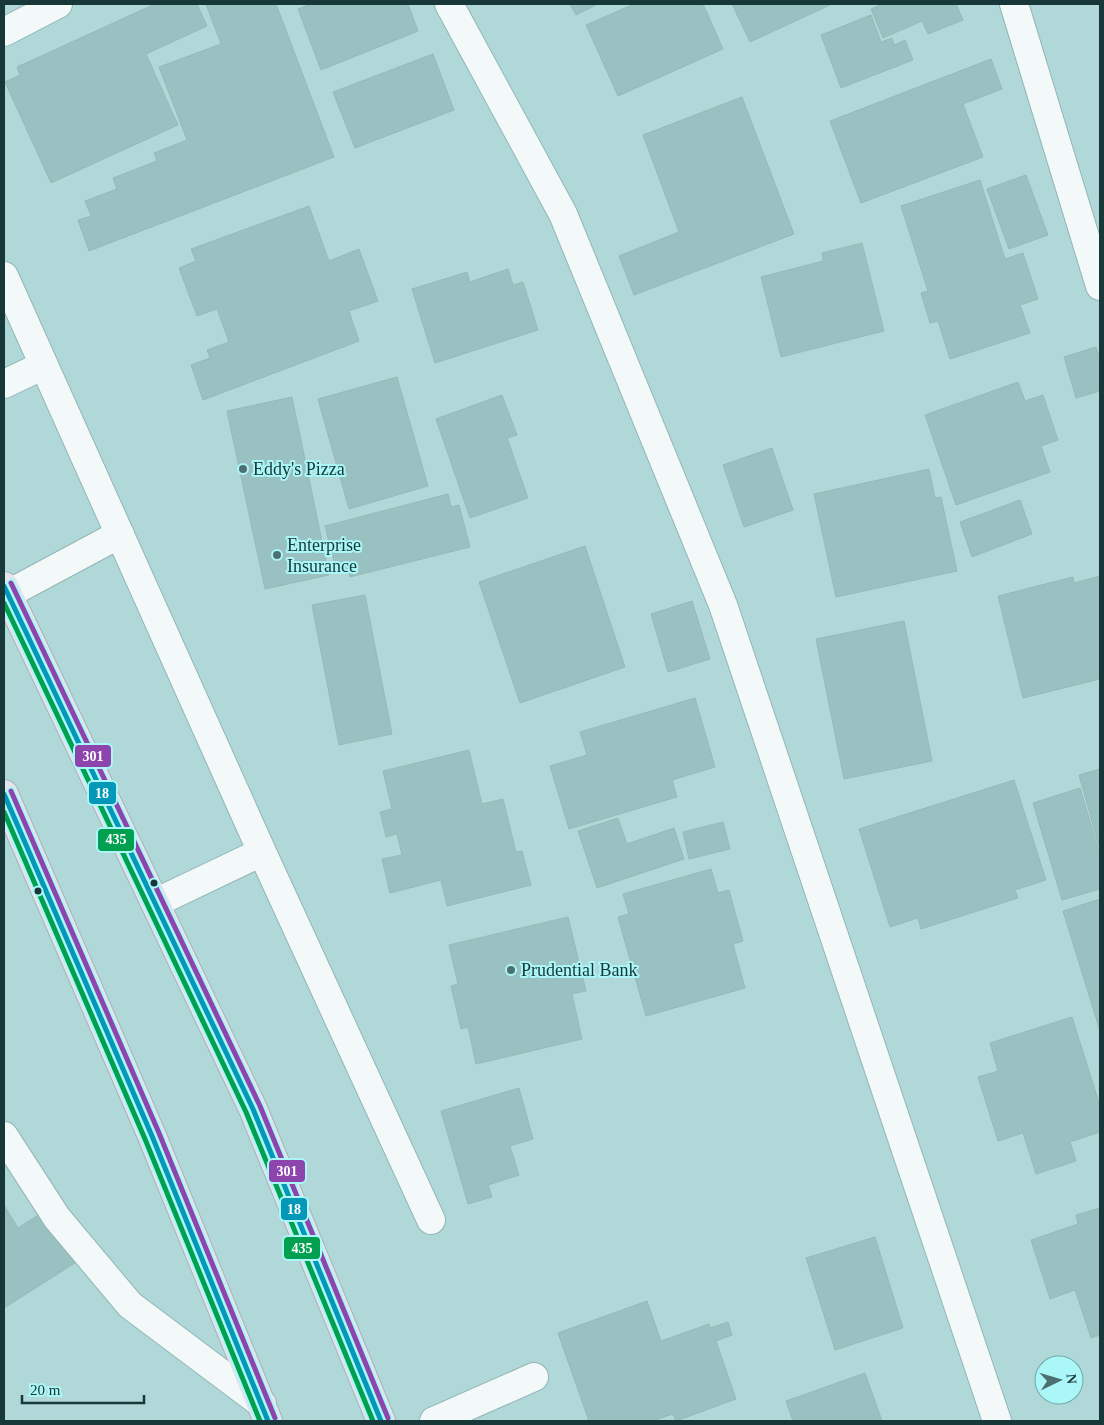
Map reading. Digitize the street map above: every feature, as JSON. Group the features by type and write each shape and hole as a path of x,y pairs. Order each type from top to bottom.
{"highway":[{"path":"6,590 253,1109 381,1421"},
{"path":"4,794 152,1136 265,1413"}],"street":[{"path":"4,32 58,4"},
{"path":"448,4 562,214 723,605 997,1421"},
{"path":"1014,4 1100,286"},
{"path":"4,276 262,852 432,1220"},
{"path":"4,384 44,365"},
{"path":"6,590 120,534"},
{"path":"154,902 262,852"},
{"path":"4,1136 57,1218 130,1305 265,1413"},
{"path":"434,1421 534,1377"}],"building":[{"path":"155,4 197,4 207,26 146,54 178,125 51,183 5,82 20,75 17,67"},
{"path":"206,4 276,4 334,157 89,251 78,220 91,216 85,201 117,189 113,178 157,161 154,153 187,140 159,67 221,44"},
{"path":"311,4 408,4 418,31 321,70 298,9"},
{"path":"570,4 598,4 576,15"},
{"path":"634,4 703,4 723,49 618,96 586,25"},
{"path":"732,4 829,4 830,5 750,42"},
{"path":"882,4 956,4 963,20 928,34 922,21 883,38 871,9"},
{"path":"871,15 881,42 892,38 894,45 905,40 913,60 841,88 821,35"},
{"path":"433,54 454,110 355,148 333,92"},
{"path":"991,59 1002,89 963,104 983,157 861,203 830,121"},
{"path":"742,97 794,234 634,295 619,256 679,232 643,135"},
{"path":"1026,175 1048,235 1009,249 987,189"},
{"path":"980,180 1005,259 1023,253 1038,299 1020,305 1030,333 950,359 938,321 930,323 921,293 928,291 901,206"},
{"path":"309,206 329,261 359,249 378,301 349,311 359,341 203,400 191,365 210,358 207,350 229,342 217,309 197,316 179,268 196,261 191,249"},
{"path":"862,243 884,331 781,357 761,277 823,261 822,253"},
{"path":"508,269 513,285 523,282 538,330 435,363 412,289 467,272 470,282"},
{"path":"1096,347 1100,360 1100,391 1076,398 1064,357"},
{"path":"397,377 428,486 349,509 318,399"},
{"path":"1018,382 1025,401 1043,395 1058,440 1041,446 1050,472 956,505 925,415"},
{"path":"502,395 517,435 507,438 528,498 470,518 436,419"},
{"path":"292,397 329,575 265,589 227,411"},
{"path":"772,448 793,510 744,527 723,465"},
{"path":"929,469 935,498 941,497 957,571 836,597 814,494"},
{"path":"448,494 451,507 459,505 470,547 350,577 348,571 337,573 325,526"},
{"path":"1020,500 1032,534 972,557 960,522"},
{"path":"585,546 625,667 520,703 479,582"},
{"path":"1100,576 1100,679 1023,698 998,596 1073,577 1074,583"},
{"path":"365,595 392,734 339,745 312,605"},
{"path":"692,601 710,659 668,672 651,614"},
{"path":"904,621 932,761 844,779 816,639"},
{"path":"695,698 715,767 672,780 677,797 569,829 550,766 587,755 580,732"},
{"path":"469,750 482,804 503,799 516,852 522,851 531,885 447,906 441,880 390,893 382,859 402,855 397,834 386,837 380,812 392,809 383,771"},
{"path":"1100,769 1100,850 1079,775"},
{"path":"1014,780 1046,880 1015,890 1018,898 921,929 918,918 890,927 859,829"},
{"path":"1080,788 1100,855 1100,889 1062,900 1033,803"},
{"path":"618,818 627,844 674,828 684,859 597,888 578,831"},
{"path":"723,822 730,849 689,859 683,832"},
{"path":"711,869 718,893 729,890 743,941 733,944 745,988 646,1016 618,917 629,914 623,894"},
{"path":"1100,899 1100,1031 1063,911"},
{"path":"568,917 586,991 572,994 582,1039 476,1064 468,1027 461,1029 451,986 458,984 449,945"},
{"path":"1072,1017 1100,1106 1100,1132 1070,1142 1076,1161 1036,1174 1023,1133 998,1141 978,1077 998,1071 990,1043"},
{"path":"519,1088 533,1139 510,1146 519,1175 488,1185 492,1197 468,1204 441,1111"},
{"path":"4,1205 18,1228 43,1212 75,1263 4,1308"},
{"path":"1100,1208 1100,1335 1091,1338 1075,1290 1050,1299 1031,1240 1078,1224 1076,1215"},
{"path":"875,1237 903,1328 835,1350 806,1258"},
{"path":"647,1301 661,1341 709,1324 710,1328 728,1322 732,1335 716,1341 736,1399 676,1421 673,1414 652,1421 589,1421 558,1333"},
{"path":"865,1373 882,1421 793,1421 786,1401"}],"transit line":[{"name":"301","path":"11,583 260,1106 388,1418"},
{"name":"18","path":"4,586 253,1109 381,1421"},
{"name":"435","path":"4,603 246,1112 373,1421"},
{"name":"301","path":"11,791 159,1133 275,1418"},
{"name":"18","path":"4,794 152,1136 268,1421"},
{"name":"435","path":"4,812 145,1139 260,1421"}],"place":[{"name":"Eddy's Pizza","path":"243,469"},
{"name":"Enterprise Insurance","path":"277,555"},
{"name":"Prudential Bank","path":"511,970"}]}
